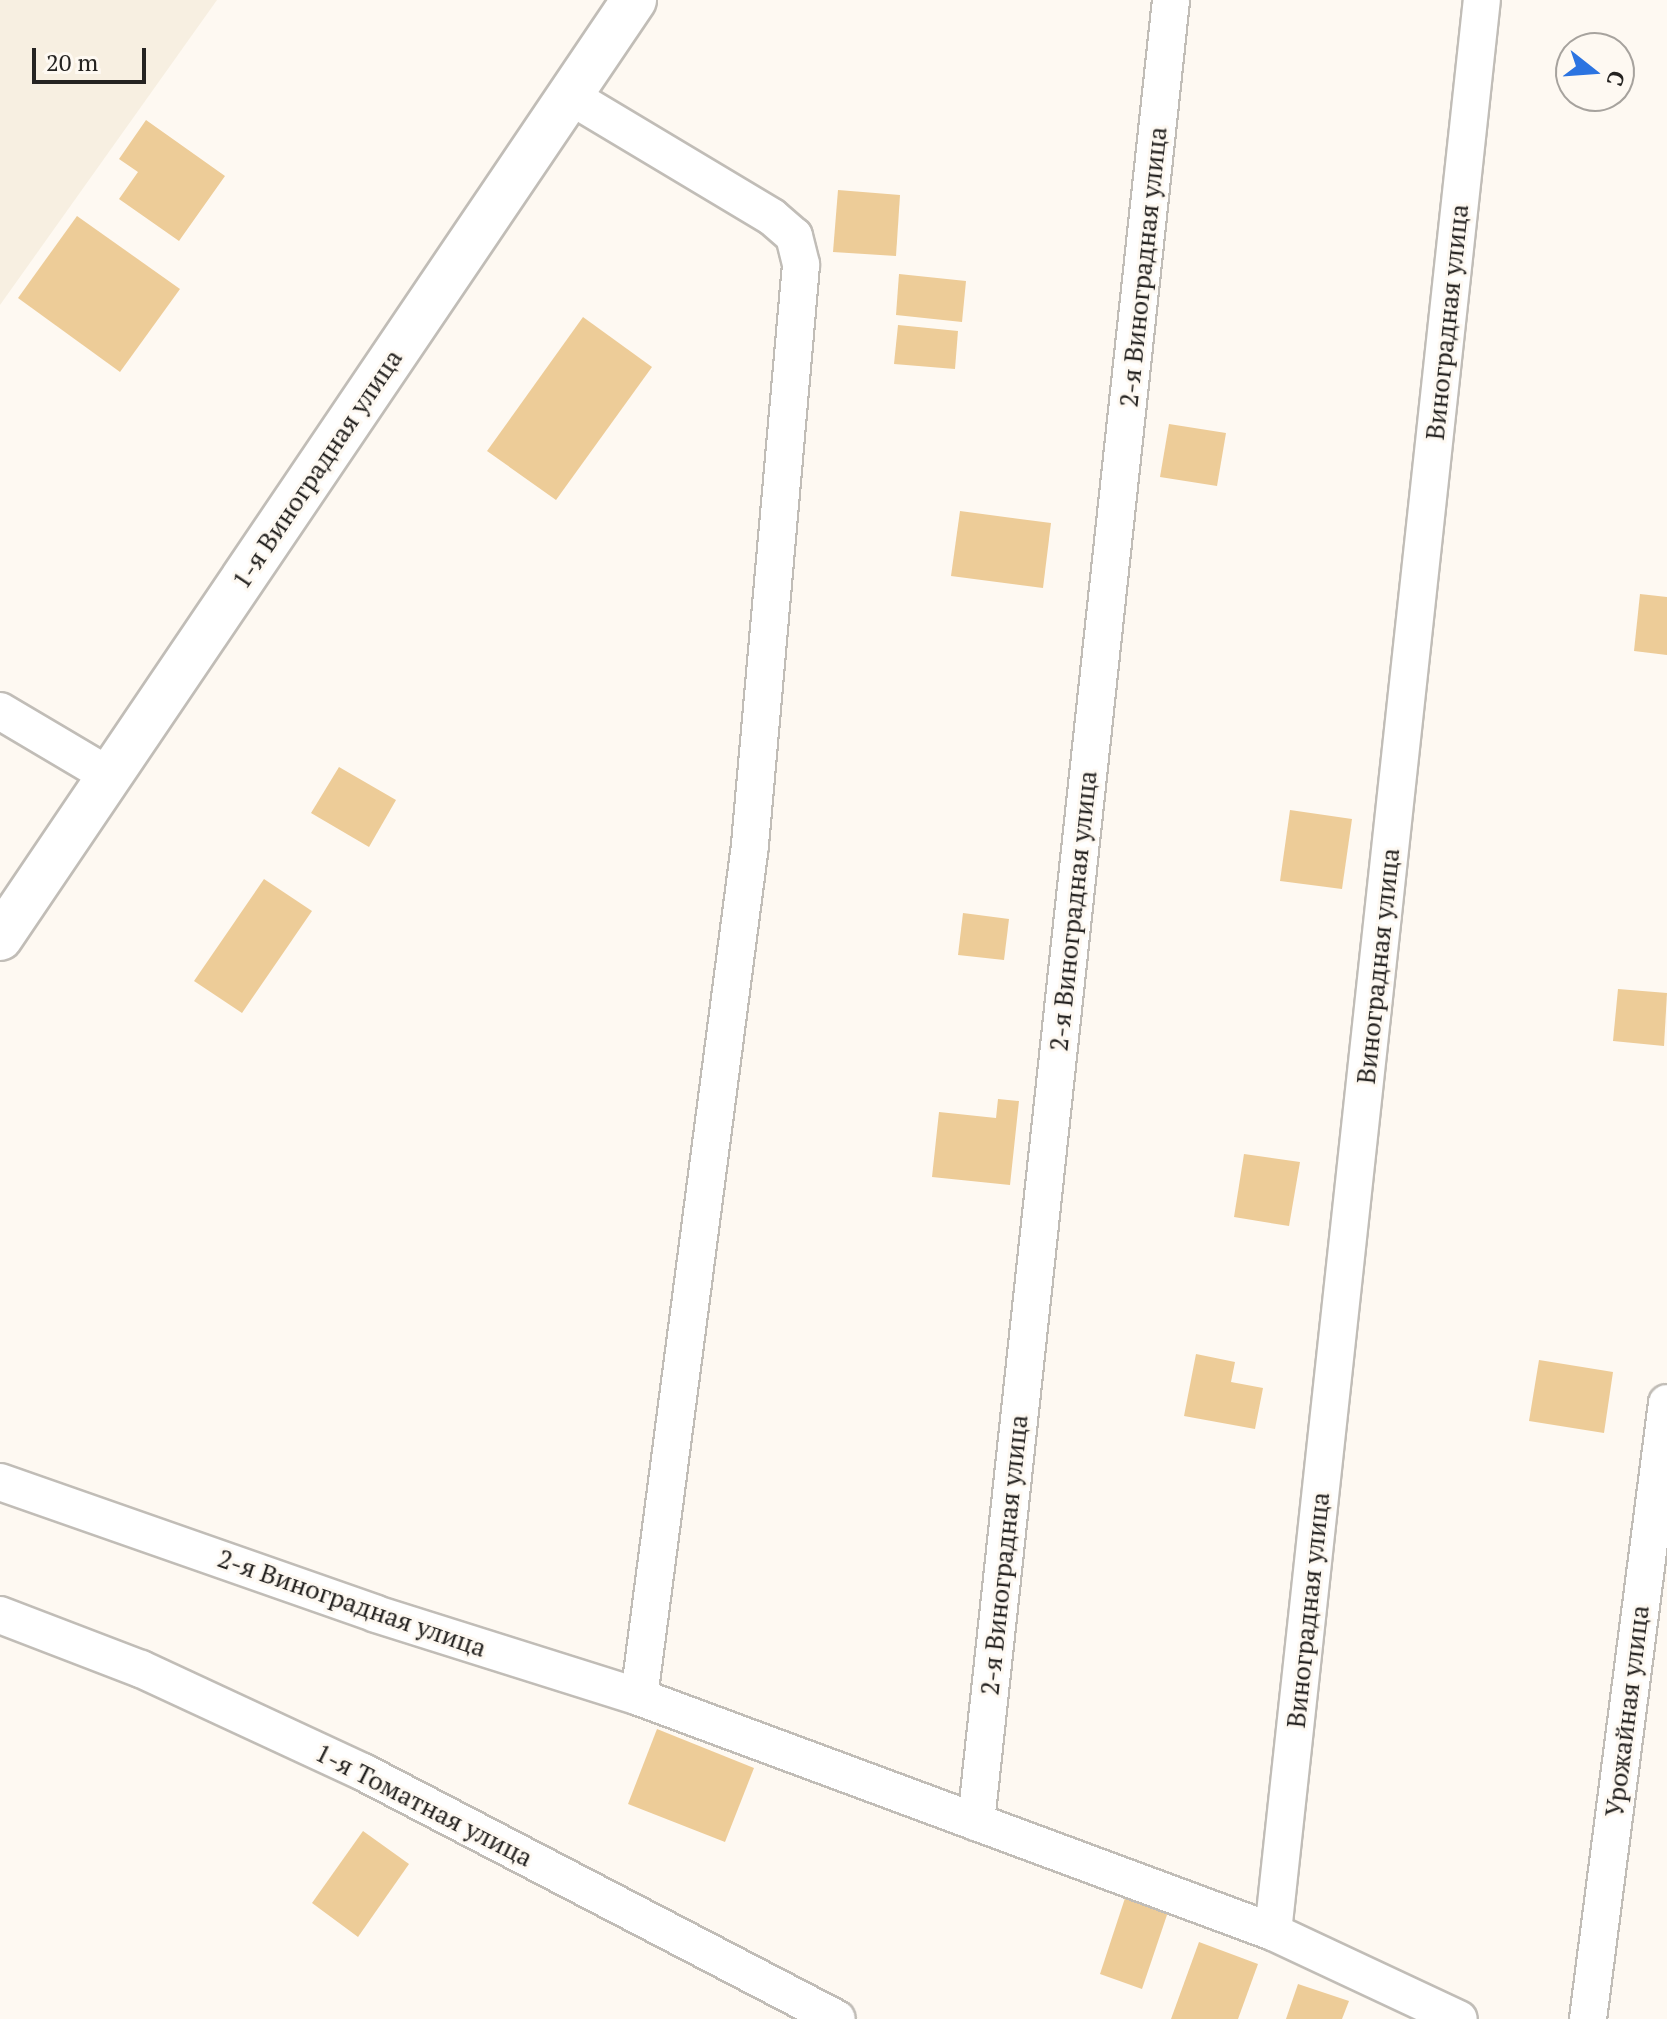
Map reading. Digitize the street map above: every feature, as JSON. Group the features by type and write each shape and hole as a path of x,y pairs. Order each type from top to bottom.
{"main road":[{"name":"1-я Виноградная улица","path":"0,938 634,0"}],"street":[{"name":"2-я Виноградная улица","path":"976,1822 1171,0"},
{"name":"Виноградная улица","path":"1273,1932 1482,0"},
{"path":"570,96 772,217 794,236 801,265 750,845 639,1697"},
{"path":"0,711 110,776"},
{"name":"Урожайная улица","path":"1588,2019 1667,1403"},
{"name":"2-я Виноградная улица","path":"0,1482 376,1614 639,1697 1273,1932 1459,2019"},
{"name":"1-я Томатная улица","path":"0,1615 141,1669 363,1772 837,2019"}],"shaded area":[{"path":"0,0 217,0 0,305"}],"building":[{"path":"146,120 225,176 179,241 119,199 138,172 119,159"},
{"path":"838,190 900,195 896,256 833,252"},
{"path":"77,216 180,289 120,372 18,298"},
{"path":"899,274 966,281 962,322 896,315"},
{"path":"583,317 652,367 556,500 487,451"},
{"path":"898,325 958,331 955,369 894,364"},
{"path":"1169,424 1226,433 1217,486 1160,477"},
{"path":"960,511 1051,523 1043,588 951,576"},
{"path":"1640,594 1667,597 1667,655 1634,651"},
{"path":"339,767 396,800 369,847 311,813"},
{"path":"1290,810 1352,819 1342,889 1280,881"},
{"path":"264,879 312,911 242,1013 194,981"},
{"path":"963,913 1009,919 1004,960 958,955"},
{"path":"1618,989 1667,993 1664,1046 1613,1041"},
{"path":"998,1099 1019,1101 1010,1185 932,1177 939,1112 996,1118"},
{"path":"1244,1154 1300,1162 1289,1226 1234,1217"},
{"path":"1196,1354 1235,1362 1231,1382 1263,1388 1255,1429 1184,1416"},
{"path":"1539,1360 1613,1372 1604,1433 1529,1421"},
{"path":"657,1729 754,1768 725,1842 628,1804"},
{"path":"363,1831 409,1864 358,1937 312,1903"},
{"path":"1127,1892 1170,1906 1142,1989 1100,1974"},
{"path":"1199,1942 1258,1964 1238,2019 1171,2019"},
{"path":"1298,1984 1349,2001 1342,2019 1286,2019"}]}
